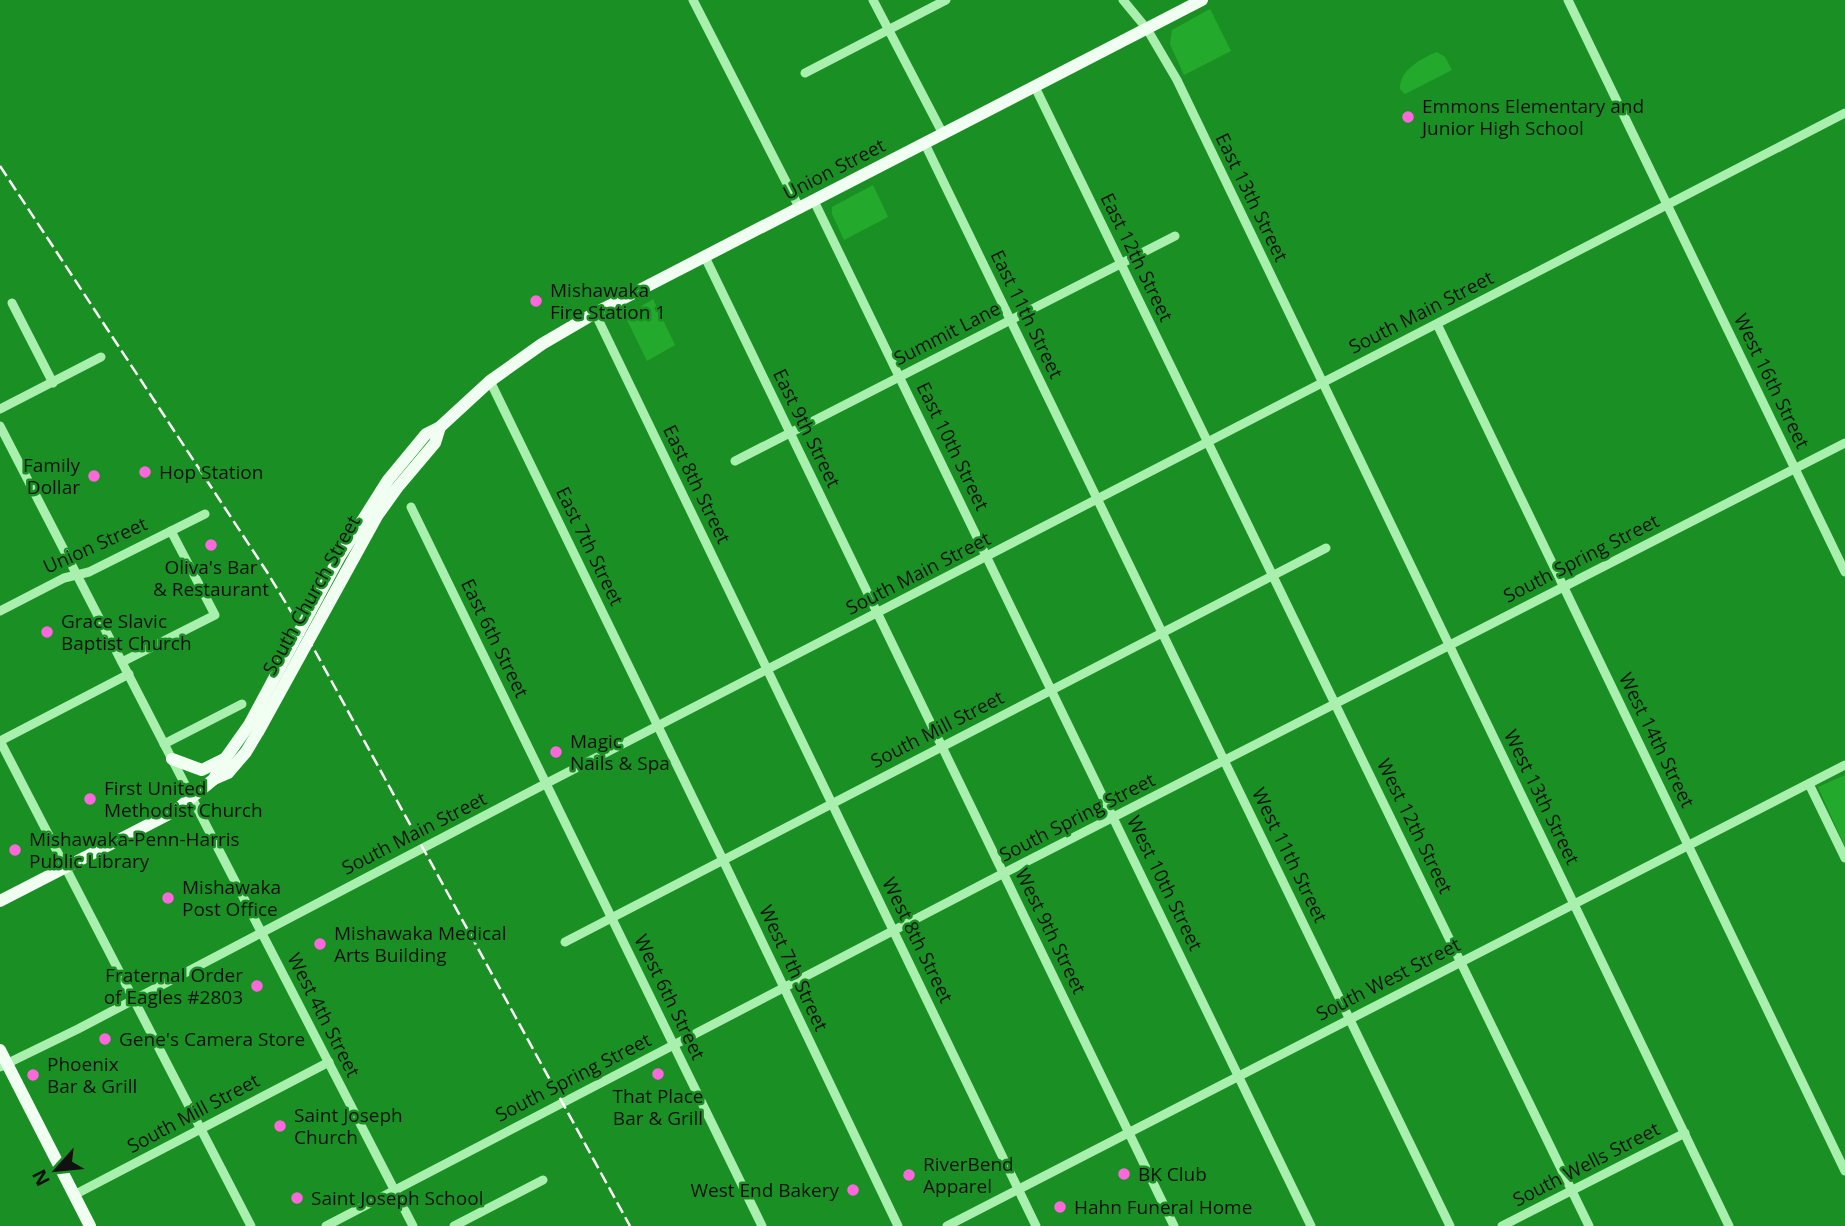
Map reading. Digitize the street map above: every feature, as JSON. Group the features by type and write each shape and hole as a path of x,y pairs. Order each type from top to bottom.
{"main road":[{"name":"Union Street","path":"490,382 541,344 595,313 1202,0"},
{"name":"South Church Street","path":"214,779 249,726 367,510 426,435 440,427 490,382"},
{"name":"South Church Street","path":"0,901 149,825 192,798 214,779 228,773 246,752 365,536 397,488 435,443 440,427"},
{"path":"172,759 202,770 227,757"},
{"path":"0,1051 4,1066 90,1226"}],"street":[{"path":"693,0 800,209"},
{"path":"873,0 943,134"},
{"path":"805,73 946,0"},
{"path":"1123,0 1147,29"},
{"name":"West 16th Street","path":"1568,0 1845,572"},
{"name":"East 13th Street","path":"1147,29 1177,80 1323,383"},
{"name":"East 12th Street","path":"1035,87 1208,442"},
{"name":"South Main Street","path":"4,1066 1845,113"},
{"name":"East 11th Street","path":"925,144 1098,499"},
{"name":"East 10th Street","path":"814,201 988,556"},
{"name":"Summit Lane","path":"735,461 1175,236"},
{"name":"East 9th Street","path":"705,257 877,614"},
{"path":"12,303 53,383"},
{"name":"East 8th Street","path":"595,313 767,670"},
{"name":"West 14th Street","path":"1437,324 1845,1171"},
{"path":"0,409 101,357"},
{"name":"East 7th Street","path":"490,382 658,726"},
{"name":"West 13th Street","path":"1323,383 1729,1226"},
{"name":"West 4th Street","path":"0,426 413,1226"},
{"name":"West 12th Street","path":"1208,442 1589,1226"},
{"name":"South Spring Street","path":"326,1226 1004,873 1845,443"},
{"name":"West 11th Street","path":"1098,499 1450,1226"},
{"name":"East 6th Street","path":"411,507 547,783"},
{"name":"Union Street","path":"0,611 64,578 89,572 205,514"},
{"path":"122,662 215,615 172,531"},
{"name":"South Mill Street","path":"565,942 1326,548"},
{"name":"West 10th Street","path":"988,556 1311,1226"},
{"name":"West 9th Street","path":"877,614 1174,1226"},
{"name":"West 8th Street","path":"767,670 1036,1226"},
{"path":"129,674 0,741 251,1226"},
{"path":"164,744 242,704"},
{"name":"West 7th Street","path":"658,726 898,1226"},
{"name":"South West Street","path":"947,1226 1845,765"},
{"name":"West 6th Street","path":"547,783 762,1226"},
{"path":"1809,784 1845,858"},
{"name":"South Mill Street","path":"74,1195 329,1062"},
{"name":"South Wells Street","path":"1502,1226 1685,1133"},
{"path":"454,1226 544,1180"}],"green space":[{"path":"1210,9 1231,51 1184,75 1170,44 1172,30"},
{"path":"1437,52 1445,57 1452,70 1405,94 1400,89 1403,76 1418,61"},
{"path":"873,185 888,217 844,240 832,214 832,207"},
{"path":"653,299 675,345 647,361 625,316"},
{"path":"1845,775 1845,847 1818,787"}],"railway":[{"path":"0,166 267,572 315,651 630,1226"}],"place":[{"name":"Emmons Elementary and Junior High School","path":"1408,117"},
{"name":"Mishawaka Fire Station 1","path":"536,301"},
{"name":"Hop Station","path":"145,472"},
{"name":"Family Dollar","path":"94,476"},
{"name":"Oliva's Bar & Restaurant","path":"211,545"},
{"name":"Grace Slavic Baptist Church","path":"47,632"},
{"name":"Magic Nails & Spa","path":"556,752"},
{"name":"First United Methodist Church","path":"90,799"},
{"name":"Mishawaka-Penn-Harris Public Library","path":"15,850"},
{"name":"Mishawaka Post Office","path":"168,898"},
{"name":"Mishawaka Medical Arts Building","path":"320,944"},
{"name":"Fraternal Order of Eagles #2803","path":"257,986"},
{"name":"Gene's Camera Store","path":"105,1039"},
{"name":"That Place Bar & Grill","path":"658,1074"},
{"name":"Phoenix Bar & Grill","path":"33,1075"},
{"name":"Saint Joseph Church","path":"280,1126"},
{"name":"BK Club","path":"1124,1174"},
{"name":"RiverBend Apparel","path":"909,1175"},
{"name":"West End Bakery","path":"853,1190"},
{"name":"Saint Joseph School","path":"297,1198"},
{"name":"Hahn Funeral Home","path":"1060,1207"}]}
